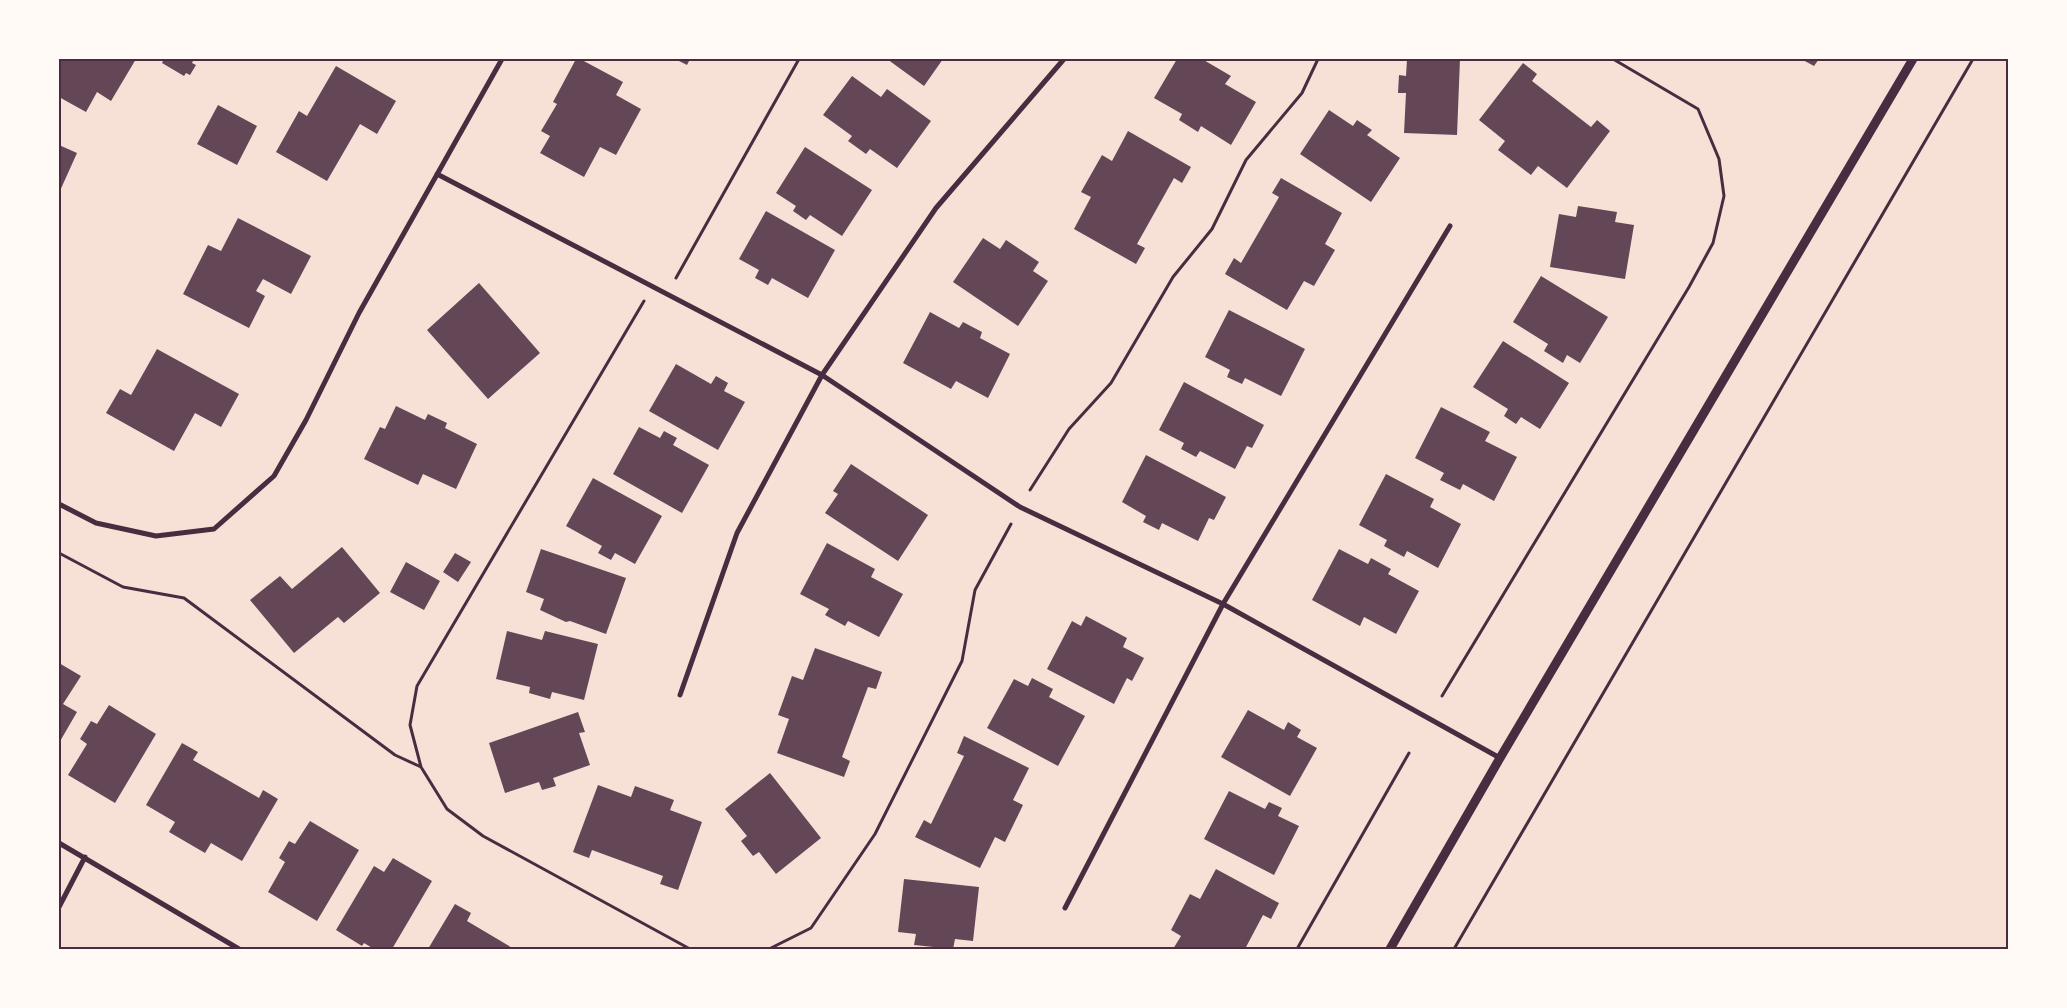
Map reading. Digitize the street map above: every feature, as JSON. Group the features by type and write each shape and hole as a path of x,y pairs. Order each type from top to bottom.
{"street":[{"path":"59,504 96,523 156,536 214,528 274,476 306,420 359,312 502,59"},
{"path":"680,694 737,533 822,375 936,208 1064,59"},
{"path":"1390,949 1500,758 1913,59"},
{"path":"437,174 822,375 1020,507 1223,604 1500,758"},
{"path":"1065,908 1223,604 1450,226"},
{"path":"59,843 239,949"},
{"path":"59,907 85,857"}],"path":[{"path":"668,294 799,59"},
{"path":"1442,696 1690,287 1713,243 1724,196 1719,159 1698,109 1613,59"},
{"path":"1454,949 1973,59"},
{"path":"653,286 417,686 410,725 421,766 447,809 483,836 690,949"},
{"path":"59,553 123,588 184,598 395,755 421,766"},
{"path":"1297,949 1409,753"}],"building":[{"path":"59,59 136,59 111,101 97,92 86,112 59,97"},
{"path":"164,59 194,59 192,63 196,65 190,75 186,73 184,76 162,63"},
{"path":"576,59 580,59 623,82 616,95 641,109 616,155 600,147 584,177 540,153 550,136 541,131 557,104 553,102"},
{"path":"675,59 690,59 687,65"},
{"path":"887,59 943,59 924,86"},
{"path":"1177,59 1202,59 1231,76 1225,84 1256,102 1231,145 1201,126 1198,132 1179,120 1182,114 1154,98"},
{"path":"1407,59 1460,59 1457,135 1404,133 1406,93 1398,93 1399,75 1406,76"},
{"path":"1801,59 1819,59 1814,66"},
{"path":"1523,63 1537,74 1532,81 1591,127 1597,120 1610,131 1567,188 1538,166 1531,175 1498,150 1505,141 1479,120"},
{"path":"336,66 396,101 377,134 360,124 327,181 276,152 299,111 307,116"},
{"path":"852,76 881,97 887,89 931,121 897,168 870,149 866,154 848,141 852,136 823,115"},
{"path":"218,105 257,126 237,165 197,144"},
{"path":"1329,110 1353,126 1357,120 1372,130 1367,135 1400,158 1371,202 1300,154"},
{"path":"1128,131 1191,167 1182,183 1174,178 1137,244 1145,248 1136,264 1074,229 1091,197 1081,192 1102,155 1112,161"},
{"path":"59,145 77,153 59,193"},
{"path":"805,147 872,190 842,236 810,215 806,220 793,211 796,206 776,193"},
{"path":"1281,178 1342,213 1325,244 1335,250 1314,286 1304,281 1287,310 1225,274 1234,258 1241,263 1279,197 1272,193"},
{"path":"1578,206 1617,212 1615,222 1634,225 1625,279 1550,267 1559,214 1576,217"},
{"path":"766,211 835,250 808,298 772,278 768,285 755,278 759,270 739,259"},
{"path":"238,218 311,256 291,294 263,279 256,291 265,296 249,328 183,294 208,245 221,251"},
{"path":"983,238 1000,249 1006,240 1039,262 1033,271 1048,281 1018,326 953,282"},
{"path":"1541,276 1608,317 1580,363 1567,355 1563,363 1544,351 1548,344 1513,322"},
{"path":"479,283 540,353 488,399 427,330"},
{"path":"1229,310 1305,349 1281,396 1245,378 1242,384 1227,377 1230,370 1205,357"},
{"path":"930,312 959,328 963,322 982,332 980,338 1010,354 988,398 956,381 951,389 903,363"},
{"path":"1503,341 1569,383 1540,429 1521,417 1516,424 1504,416 1508,409 1473,387"},
{"path":"157,349 239,394 221,427 195,413 174,451 106,413 120,389 131,395"},
{"path":"676,364 711,384 716,376 728,383 724,391 745,402 718,450 649,411"},
{"path":"1184,382 1264,425 1252,448 1247,446 1235,469 1200,451 1196,457 1181,449 1184,443 1159,430"},
{"path":"396,406 425,420 428,414 447,423 445,428 477,444 456,489 423,474 418,485 364,459 380,427 385,429"},
{"path":"1441,407 1490,432 1485,441 1517,457 1494,501 1463,484 1460,490 1440,480 1444,473 1415,458"},
{"path":"639,427 660,438 664,431 677,438 673,445 709,465 682,513 613,474"},
{"path":"1146,455 1226,497 1214,520 1209,518 1198,541 1162,523 1159,530 1143,522 1146,516 1122,502"},
{"path":"851,464 928,515 898,561 825,513 838,494 833,491"},
{"path":"1386,474 1434,499 1430,507 1461,524 1438,568 1407,551 1404,557 1384,546 1387,540 1359,525"},
{"path":"593,478 662,516 635,564 615,553 611,560 598,553 602,546 566,526"},
{"path":"827,543 875,569 871,577 903,594 879,637 848,621 845,626 825,615 829,609 800,594"},
{"path":"342,547 380,593 344,623 338,617 294,653 250,600 280,576 292,589"},
{"path":"541,549 626,578 606,634 570,621 566,622 540,610 544,599 526,592"},
{"path":"1339,549 1368,564 1371,558 1391,569 1388,574 1419,591 1396,634 1364,617 1360,626 1312,600"},
{"path":"455,553 471,562 458,582 443,572"},
{"path":"406,562 440,581 424,610 390,592"},
{"path":"1086,616 1127,638 1123,647 1144,658 1132,681 1127,678 1114,704 1047,669 1072,621 1081,626"},
{"path":"507,631 542,640 545,631 598,644 584,700 552,692 550,699 529,693 530,687 496,679"},
{"path":"815,648 882,672 876,689 868,687 842,757 850,761 844,777 777,753 789,719 778,715 792,676 803,680"},
{"path":"59,663 81,676 63,704 77,712 59,743"},
{"path":"1032,678 1053,689 1049,697 1085,716 1058,766 987,728 1014,679 1028,686"},
{"path":"109,705 156,734 115,803 68,775 87,744 80,739 91,721 97,724"},
{"path":"1248,710 1284,730 1288,722 1301,730 1297,737 1317,748 1290,796 1221,757"},
{"path":"578,712 585,732 579,733 590,765 553,778 556,786 542,790 539,782 505,793 489,743"},
{"path":"964,736 1029,768 1013,800 1023,805 1005,842 995,837 980,868 915,837 924,820 931,824 964,756 957,753"},
{"path":"182,743 198,752 193,760 259,798 263,790 278,799 242,861 211,843 205,853 169,832 175,822 146,805"},
{"path":"770,773 821,838 776,874 759,852 753,856 741,841 747,836 725,809"},
{"path":"598,785 631,797 635,786 674,800 670,810 702,822 678,890 660,884 663,876 592,850 589,858 573,852"},
{"path":"1229,791 1265,809 1269,802 1282,808 1278,816 1299,826 1274,875 1204,839"},
{"path":"310,821 359,850 317,921 268,892 285,862 279,858 289,841 295,844"},
{"path":"393,858 432,881 392,949 374,949 364,943 362,946 336,930 374,866 384,872"},
{"path":"1216,869 1279,903 1271,919 1263,915 1245,949 1173,949 1181,936 1171,930 1190,894 1200,899"},
{"path":"904,879 979,887 973,941 955,939 953,949 914,945 916,934 898,932"},
{"path":"455,904 471,913 467,921 514,949 428,949"}]}
